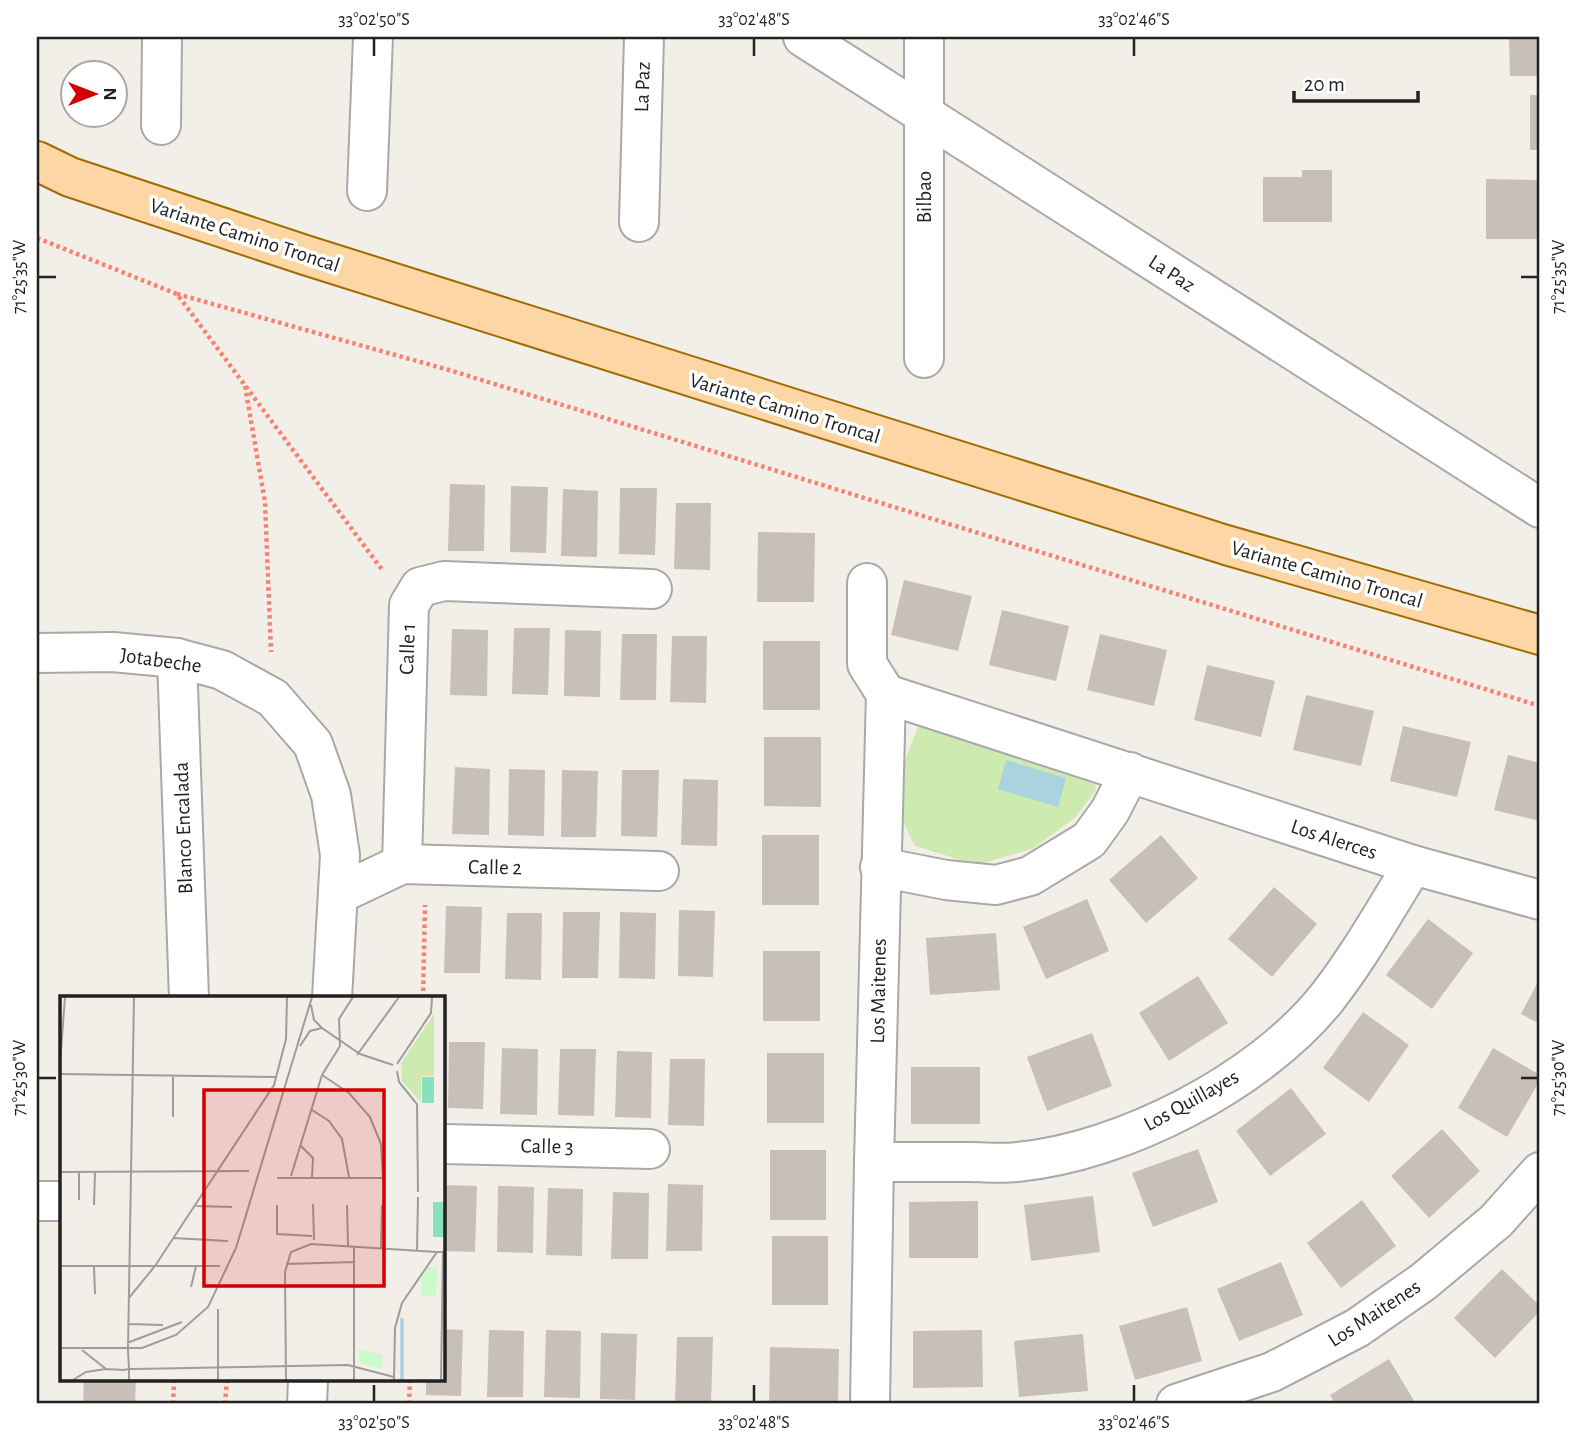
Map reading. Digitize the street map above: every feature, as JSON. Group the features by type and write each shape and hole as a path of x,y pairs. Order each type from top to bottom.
{"main road":[{"name":"Variante Camino Troncal","path":"37,161 70,177 304,255 711,384 1226,545 1540,635"}],"street":[{"path":"162,37 162,125"},
{"path":"367,191 373,37"},
{"name":"La Paz","path":"639,222 644,37"},
{"name":"La Paz","path":"803,37 1540,508"},
{"name":"Bilbao","path":"924,37 924,358"},
{"name":"Calle 1","path":"402,864 409,605 420,587 444,580 652,589"},
{"path":"867,583 867,664 886,694"},
{"name":"Jotabeche","path":"37,653 113,652 177,658 222,670 273,698 313,744 331,795 340,855 332,996"},
{"name":"Blanco Encalada","path":"177,658 189,996"},
{"name":"Los Alerces","path":"886,694 1413,865 1540,900"},
{"name":"Los Maitenes","path":"870,1404 880,867 886,694"},
{"path":"880,867 946,880 996,885 1030,876 1089,840 1110,811 1130,772"},
{"name":"Calle 2","path":"339,894 402,864 659,871"},
{"name":"Los Quillayes","path":"874,1162 1015,1163 1068,1155 1111,1141 1180,1111 1226,1084 1276,1049 1325,1000 1413,865"},
{"name":"Calle 3","path":"444,1144 650,1149"},
{"name":"Los Maitenes","path":"1176,1404 1272,1372 1357,1328 1423,1282 1496,1221 1540,1172"},
{"path":"37,1201 60,1201"},
{"path":"307,1404 308,1382"}],"path":[{"path":"37,238 177,295 449,370 1540,706"},
{"path":"177,295 409,605"},
{"path":"245,386 265,502 273,698"},
{"path":"173,1404 174,1382"},
{"path":"226,1404 227,1382"},
{"path":"409,1404 410,1382"}],"green space":[{"path":"922,717 1095,775 1096,790 1074,819 1032,849 977,865 915,846 898,812 900,773"}],"water":[{"path":"1006,760 1066,778 1058,807 998,789"}],"building":[{"path":"1509,37 1540,37 1540,76 1510,76"},
{"path":"1530,95 1540,95 1540,150 1530,150"},
{"path":"1302,170 1332,170 1332,222 1263,222 1263,177 1302,177"},
{"path":"1486,179 1540,180 1540,239 1486,239"},
{"path":"450,484 485,485 484,551 448,551"},
{"path":"511,486 548,487 546,553 510,552"},
{"path":"620,488 657,488 655,555 619,554"},
{"path":"563,489 598,491 597,557 561,556"},
{"path":"676,503 711,503 710,570 674,569"},
{"path":"758,532 815,533 814,602 757,602"},
{"path":"904,580 972,596 958,651 891,635"},
{"path":"1002,610 1069,626 1056,681 989,665"},
{"path":"514,628 550,628 548,695 512,694"},
{"path":"452,629 488,630 487,696 450,695"},
{"path":"565,630 601,631 600,697 564,696"},
{"path":"622,634 657,634 656,700 620,700"},
{"path":"1100,634 1167,650 1154,706 1087,690"},
{"path":"672,636 707,636 706,703 670,702"},
{"path":"763,641 820,641 820,710 763,710"},
{"path":"1207,665 1275,681 1261,737 1194,720"},
{"path":"1306,695 1374,711 1361,766 1293,750"},
{"path":"1403,726 1471,742 1457,797 1390,781"},
{"path":"764,737 821,737 821,807 764,806"},
{"path":"1508,755 1540,763 1540,821 1494,810"},
{"path":"455,767 490,769 489,835 452,834"},
{"path":"509,769 545,770 544,836 508,835"},
{"path":"562,770 598,771 596,837 561,837"},
{"path":"622,770 659,770 657,837 621,836"},
{"path":"683,779 718,780 717,846 681,845"},
{"path":"762,835 819,835 819,905 762,905"},
{"path":"1161,835 1198,878 1146,923 1109,880"},
{"path":"1274,887 1317,924 1272,977 1228,939"},
{"path":"1087,899 1109,951 1046,979 1023,927"},
{"path":"446,906 482,907 480,973 444,973"},
{"path":"679,910 715,911 713,977 678,976"},
{"path":"563,912 600,912 598,978 562,978"},
{"path":"620,912 656,913 655,979 619,978"},
{"path":"507,913 542,913 541,980 505,979"},
{"path":"1428,919 1473,953 1432,1009 1386,975"},
{"path":"996,933 1000,990 930,995 926,938"},
{"path":"763,951 820,951 820,1021 763,1021"},
{"path":"1198,976 1228,1023 1169,1061 1139,1013"},
{"path":"1540,978 1540,1024 1521,1014"},
{"path":"1363,1012 1409,1045 1369,1102 1323,1068"},
{"path":"1092,1033 1112,1086 1047,1111 1027,1057"},
{"path":"449,1042 485,1042 483,1109 448,1108"},
{"path":"502,1048 538,1049 537,1115 500,1114"},
{"path":"1493,1048 1540,1075 1540,1080 1507,1137 1458,1108"},
{"path":"560,1049 596,1049 594,1116 558,1115"},
{"path":"617,1051 652,1052 651,1118 615,1117"},
{"path":"767,1053 824,1053 824,1123 767,1123"},
{"path":"670,1059 705,1059 704,1126 668,1125"},
{"path":"911,1067 980,1067 980,1124 911,1124"},
{"path":"1291,1088 1326,1134 1270,1176 1236,1131"},
{"path":"1442,1129 1480,1171 1429,1218 1391,1176"},
{"path":"1198,1149 1218,1202 1153,1227 1132,1173"},
{"path":"770,1150 826,1150 826,1220 770,1220"},
{"path":"668,1184 703,1185 702,1251 666,1251"},
{"path":"444,1185 477,1186 475,1252 444,1251"},
{"path":"498,1186 534,1187 533,1253 497,1252"},
{"path":"548,1188 583,1189 582,1256 546,1255"},
{"path":"613,1192 649,1193 648,1259 611,1259"},
{"path":"1093,1196 1100,1252 1031,1261 1024,1205"},
{"path":"1362,1200 1396,1246 1341,1288 1307,1243"},
{"path":"978,1201 978,1258 909,1258 909,1202"},
{"path":"772,1236 828,1236 828,1305 772,1305"},
{"path":"1281,1262 1303,1315 1239,1341 1217,1289"},
{"path":"1502,1269 1540,1306 1540,1311 1495,1358 1454,1318"},
{"path":"1187,1307 1202,1361 1135,1380 1119,1326"},
{"path":"444,1329 463,1330 461,1396 426,1395 426,1382 444,1382"},
{"path":"489,1330 524,1331 523,1397 487,1397"},
{"path":"546,1330 581,1331 580,1398 544,1397"},
{"path":"982,1330 983,1387 913,1388 913,1331"},
{"path":"601,1333 637,1334 635,1400 600,1399"},
{"path":"1083,1334 1088,1391 1019,1397 1014,1341"},
{"path":"677,1337 713,1337 711,1404 675,1403"},
{"path":"770,1347 839,1349 838,1404 769,1404"},
{"path":"1389,1359 1416,1404 1335,1404 1330,1395"},
{"path":"84,1382 136,1382 135,1404 83,1404"}]}
